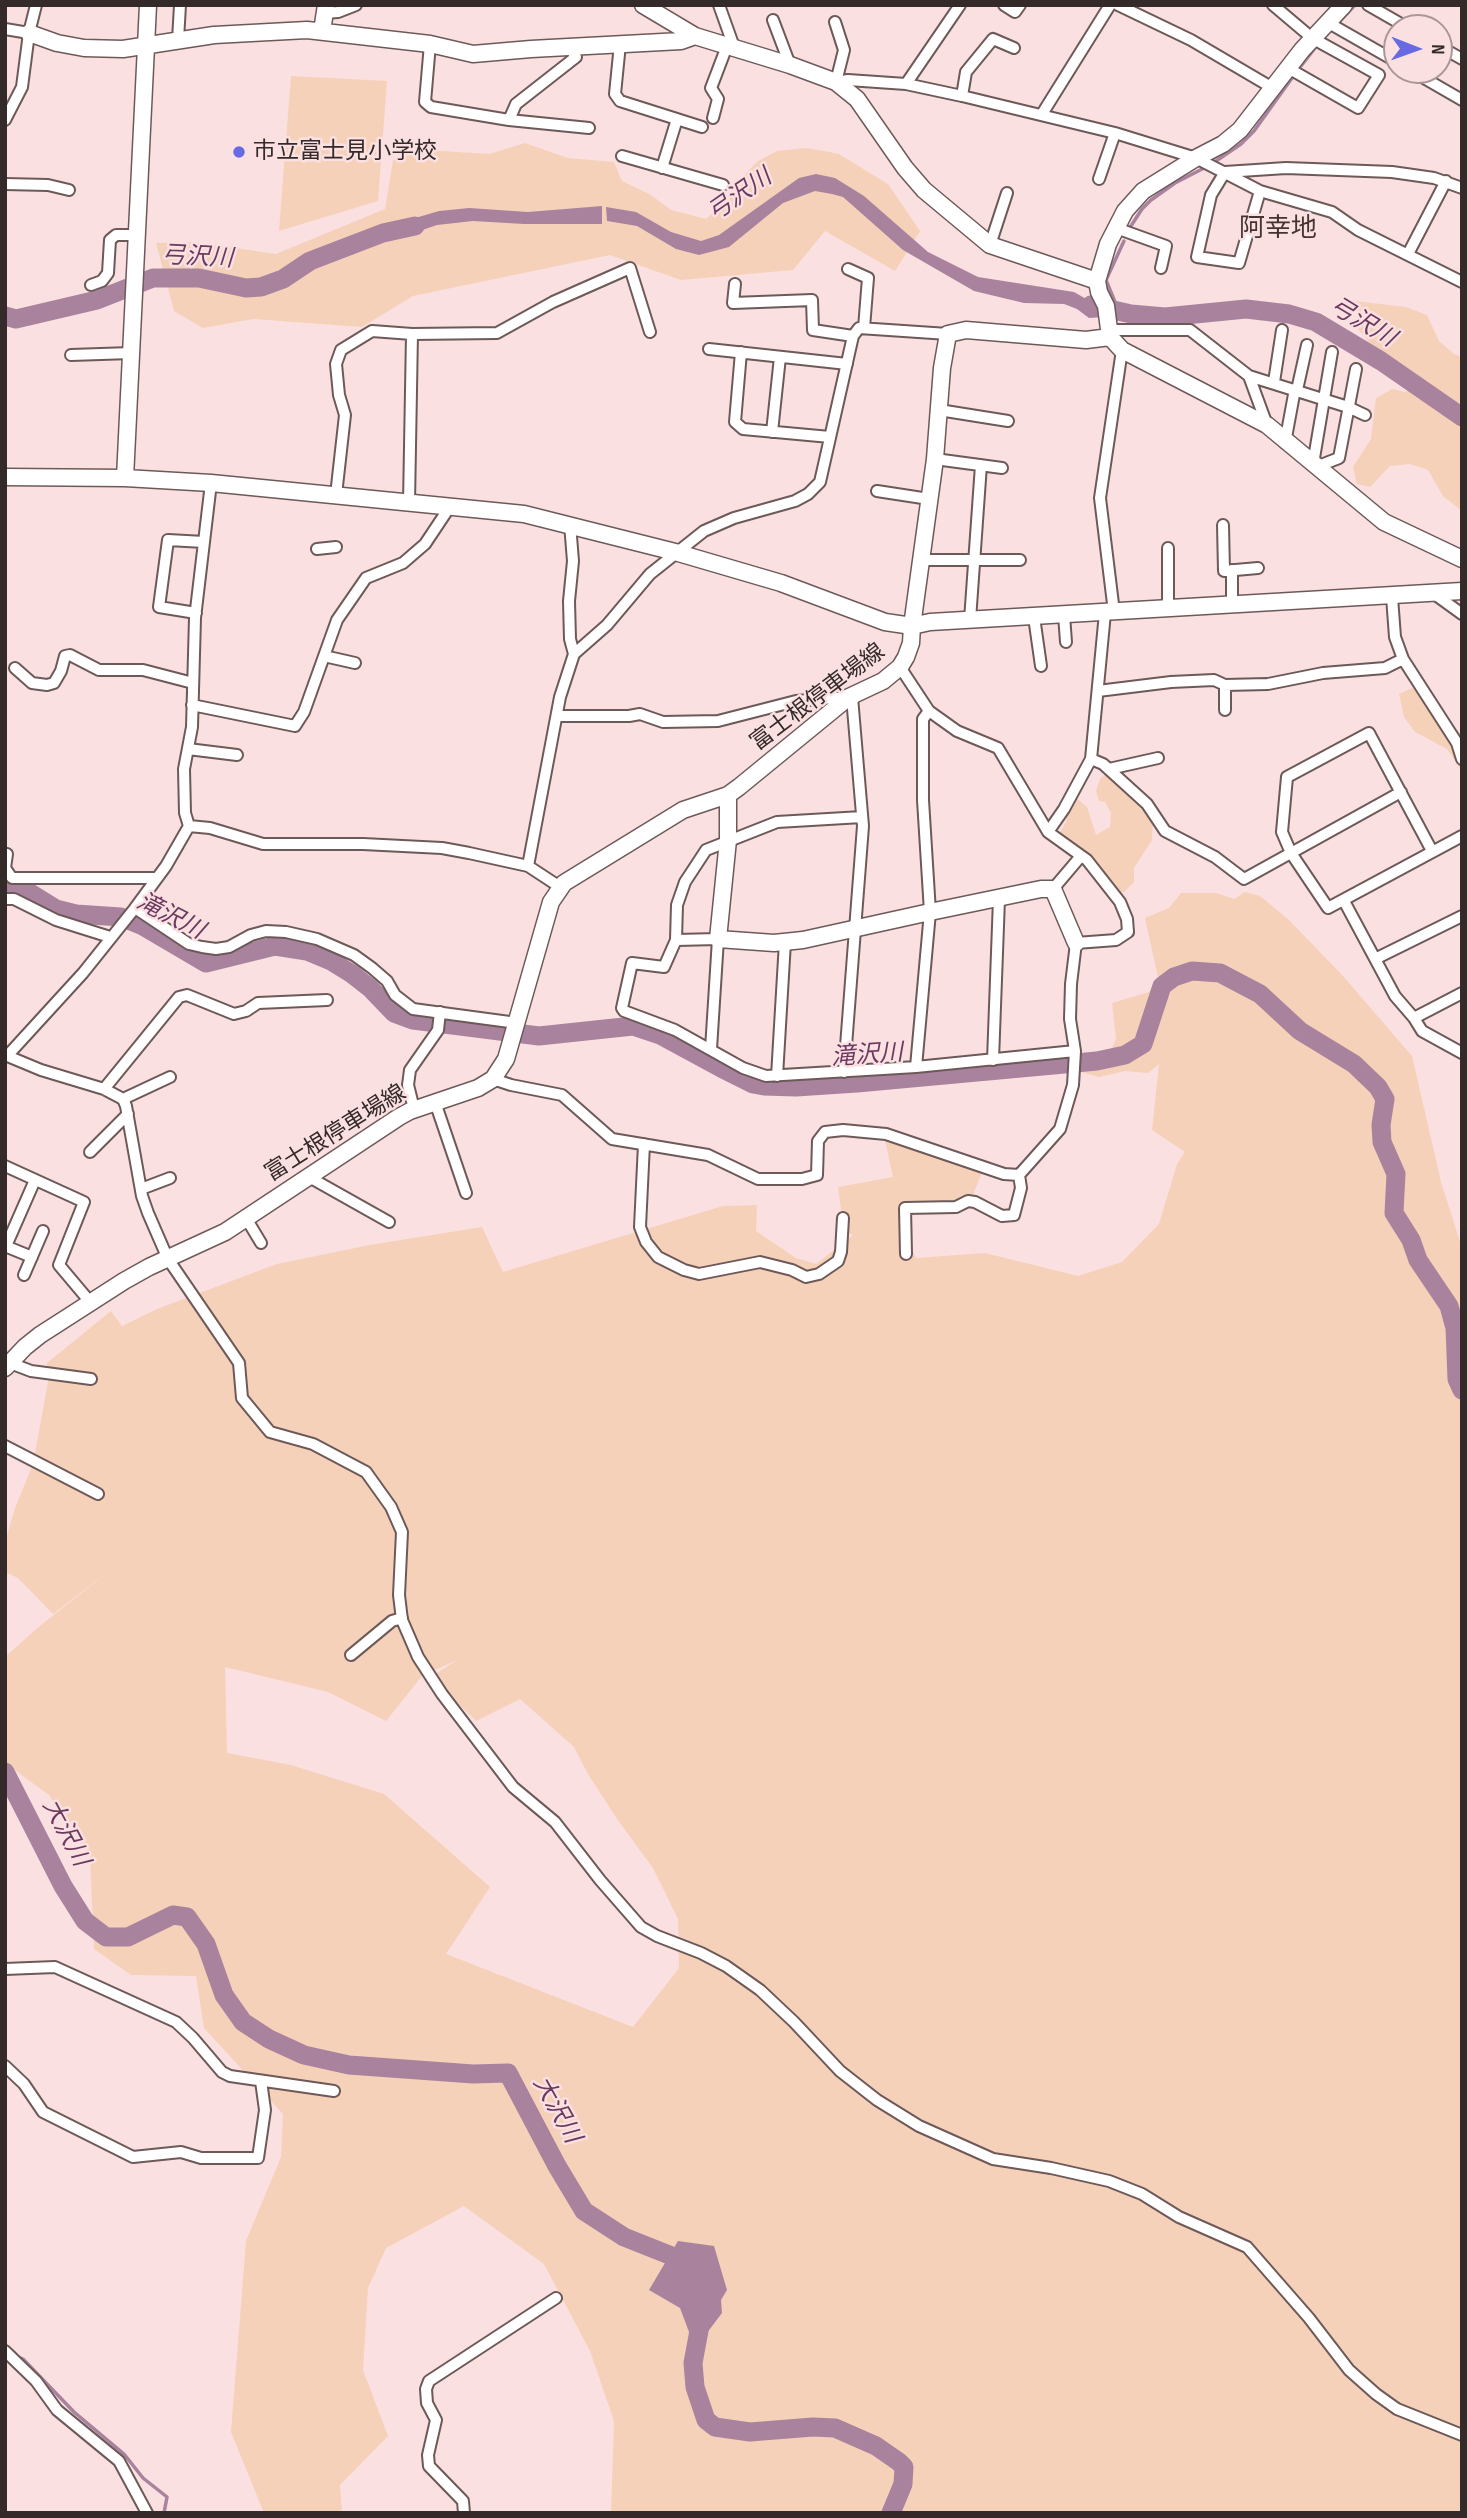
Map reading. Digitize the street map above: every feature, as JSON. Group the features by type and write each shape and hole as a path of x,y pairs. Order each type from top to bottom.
{"street":[{"path":"5,120 22,88 29,33 36,5"},
{"path":"125,478 148,5"},
{"path":"178,40 180,5"},
{"path":"322,31 325,9 338,12 356,5"},
{"path":"713,118 718,99 711,88 731,47 719,5"},
{"path":"906,84 960,5"},
{"path":"1004,5 1015,12 1020,5"},
{"path":"1042,114 1110,5"},
{"path":"1118,5 1191,40 1271,87"},
{"path":"1273,5 1312,38 1379,75 1358,108 1288,68"},
{"path":"1344,5 1271,87 1240,130 1223,144 1143,191 1125,211 1108,244 1097,281 1099,292 1108,324 1122,350 1267,425 1285,443 1384,522 1462,559"},
{"path":"1368,5 1384,14"},
{"path":"646,6 695,36 836,82 857,99 905,168 924,190 990,245 1097,281"},
{"path":"773,20 790,65"},
{"path":"835,22 844,50 836,82"},
{"path":"1327,22 1383,54"},
{"path":"5,29 84,48 123,49 214,34 307,30 430,44 473,54 681,41 695,36"},
{"path":"962,96 966,72 993,39 1014,48"},
{"path":"430,44 425,102 431,107 509,120 589,128"},
{"path":"620,44 615,94 620,101 702,127"},
{"path":"509,120 516,104 576,57 569,47"},
{"path":"836,82 848,80 906,84 1042,114 1196,158 1260,191 1332,212 1358,230 1462,282"},
{"path":"1434,84 1462,100"},
{"path":"662,167 677,118"},
{"path":"1099,179 1115,133"},
{"path":"622,156 723,185"},
{"path":"1225,172 1286,168 1392,172 1446,181 1462,188"},
{"path":"1225,172 1211,195 1197,257 1239,263 1260,191"},
{"path":"1408,254 1446,181"},
{"path":"5,184 48,185 69,190"},
{"path":"990,245 1007,193"},
{"path":"1116,228 1166,246 1161,268"},
{"path":"91,285 102,281 108,273 110,240 116,235 137,235"},
{"path":"336,495 345,415 339,396 336,363 341,350 372,331 411,334 497,333 553,302 630,268 650,332"},
{"path":"848,268 868,278 863,328"},
{"path":"735,284 733,303 812,300 813,330 853,336"},
{"path":"574,654 607,625 628,597 675,552 704,531 795,501 808,494 820,482 853,336 859,328 948,334 966,330 1087,340 1108,324 1190,330 1249,376 1274,382 1365,415"},
{"path":"1274,382 1282,330"},
{"path":"409,503 411,334"},
{"name":"富士根停車場線","path":"560,887 683,810 728,795 851,697 883,681 900,667 911,643 948,334"},
{"path":"1285,443 1307,345"},
{"path":"709,349 847,364"},
{"path":"1048,831 1064,809 1091,759 1109,612 1100,498 1122,350"},
{"path":"741,352 735,422 743,429 831,438"},
{"path":"1314,465 1332,352"},
{"path":"71,355 131,353"},
{"path":"772,432 780,357"},
{"path":"1314,465 1339,458 1356,369"},
{"path":"1249,376 1267,425"},
{"path":"939,410 1007,421"},
{"path":"935,459 1002,468"},
{"path":"970,620 982,465"},
{"path":"5,477 211,482 524,514 675,552 781,583 884,622 912,626 970,620 1462,591"},
{"path":"211,482 196,613 192,705 184,769 189,826 134,910 83,973 7,1055 41,1070 104,1089 123,1099 148,1213 167,1259 239,1363 242,1398 270,1432 313,1444 366,1472 391,1507 402,1532 399,1595 402,1618 418,1657 442,1695 513,1787 555,1822 641,1927 657,1937 701,1953 760,1990 840,2071 877,2100 919,2126 993,2159 1109,2180 1142,2194 1179,2217 1247,2247 1309,2318 1349,2370 1367,2386 1397,2409 1462,2435"},
{"path":"877,491 929,499"},
{"path":"192,705 295,726 304,712 337,620 366,578 402,564 425,544 449,508"},
{"path":"528,866 556,716 574,654 570,639 569,601 573,561 570,524"},
{"path":"1223,525 1224,571 1258,568"},
{"path":"196,613 159,607 168,540 204,542"},
{"path":"317,550 336,547"},
{"path":"1168,548 1168,608"},
{"path":"922,560 1020,560"},
{"path":"1232,570 1232,605"},
{"path":"1433,593 1462,614"},
{"path":"1392,597 1395,637 1403,659 1457,743 1462,759"},
{"path":"1064,615 1066,642"},
{"path":"1034,617 1041,666"},
{"path":"15,668 32,683 47,685 54,683 65,656 70,655 99,670 143,670 192,683"},
{"path":"324,656 355,663"},
{"path":"1098,691 1214,680 1225,685 1268,684 1323,673 1385,668 1403,659"},
{"path":"900,667 929,712 957,731 998,748 1048,831 1081,856 1119,902 1127,919 1128,932 1116,940 1076,943"},
{"path":"1225,685 1225,710"},
{"path":"556,716 629,716 640,713 663,722 718,721 796,701 851,697 862,817 844,1072"},
{"path":"916,1067 930,912 923,800 923,719 929,712"},
{"path":"1432,851 1369,733 1287,777 1282,831 1291,853 1328,908 1462,836"},
{"path":"188,749 237,755"},
{"path":"1109,769 1158,758"},
{"path":"1091,759 1109,769 1147,804 1165,831 1215,857 1244,878 1401,792"},
{"path":"711,1049 728,840 728,795"},
{"path":"862,817 777,822 706,850 685,882 677,905 676,940 664,967 632,963 622,1008 624,1011 675,1030 743,1068 765,1076 1075,1055"},
{"path":"189,826 210,828 263,844 363,844 442,848 496,857 528,866 560,887 551,902 506,1059 493,1079 562,1095 612,1139 708,1155 758,1179 802,1179 817,1175 818,1141 825,1132 843,1130 886,1134 1004,1174 1019,1175"},
{"path":"7,854 5,868 12,878 157,878"},
{"path":"676,940 785,942 1041,889 1053,889 1081,856"},
{"path":"1019,1175 1060,1129 1073,1085 1075,1055 1070,1019 1076,943 1053,889"},
{"path":"5,899 14,898 56,920 114,933"},
{"path":"993,1060 999,899"},
{"path":"1344,901 1377,958 1395,996 1422,1031 1462,1053"},
{"path":"134,910 189,944 202,947 229,947 251,935 266,931 286,932 317,939 354,955 372,968 387,981 395,995 413,1009 517,1023"},
{"path":"1377,958 1462,916"},
{"path":"776,1076 785,942"},
{"path":"1414,1018 1462,993"},
{"path":"104,1089 179,997 187,995 234,1014 246,1011 258,1003 327,1000"},
{"path":"414,1109 408,1085 410,1070 438,1030 440,1012"},
{"path":"123,1099 170,1077"},
{"name":"富士根停車場線","path":"8,1360 40,1335 149,1267 206,1242 414,1109 478,1088 493,1079"},
{"path":"435,1102 466,1193"},
{"path":"90,1152 128,1114"},
{"path":"644,1144 640,1227 646,1242 658,1256 684,1270 699,1274 760,1262 792,1270 806,1277 819,1274 838,1261 843,1218"},
{"path":"5,1166 84,1202 60,1265 91,1303"},
{"path":"906,1254 905,1208 956,1207 968,1201 1002,1216 1014,1215 1021,1188 1019,1175"},
{"path":"309,1177 389,1222"},
{"path":"141,1189 170,1178"},
{"path":"32,1257 5,1246 35,1180"},
{"path":"246,1218 261,1243"},
{"path":"24,1275 43,1231"},
{"path":"8,1360 31,1371 92,1378"},
{"path":"5,1446 97,1494"},
{"path":"351,1655 392,1621 402,1618"},
{"path":"5,1969 55,1967 176,2022 222,2072 261,2081 334,2091"},
{"path":"5,2066 24,2084 43,2112 134,2157 181,2152 201,2158 258,2158 265,2110 261,2081"},
{"path":"464,2513 463,2501 429,2466 428,2455 436,2420 427,2403 425,2389 429,2381 556,2298"},
{"path":"10,2356 37,2381 57,2410 119,2461 147,2513"}],"shaded area":[{"path":"291,76 387,81 378,201 279,231"},
{"path":"525,143 568,158 614,162 622,181 651,195 671,210 706,219 731,197 745,174 758,161 777,151 806,148 839,154 888,184 920,231 895,271 825,231 793,270 681,280 610,255 413,296 362,327 253,319 203,328 174,311 156,243 194,242 276,254 385,209 393,160 424,150 489,154"},
{"path":"816,174 835,178 864,196 928,252 978,277 1074,292 1102,308 1105,317 1089,318 1064,304 1024,303 974,291 903,250 843,197 832,194 815,191 783,203 729,247 699,255 676,249 637,226 607,221 606,207 636,212 671,232 701,241 719,235 799,178"},
{"path":"602,206 602,224 473,221 437,225 390,241 388,226 439,211 469,208 528,212"},
{"path":"1355,301 1406,307 1427,315 1439,341 1454,354 1462,357 1462,511 1443,496 1428,470 1410,464 1390,466 1370,487 1357,484 1353,467 1371,439 1376,398 1392,389 1405,392 1429,384 1389,366 1358,329"},
{"path":"1419,685 1462,736 1462,771 1447,749 1415,732 1404,717 1399,694"},
{"path":"1107,773 1153,817 1152,840 1134,868 1134,882 1124,892 1114,893 1060,833 1066,822 1067,809 1076,798 1087,807 1096,835 1110,827 1111,813 1105,802 1099,801 1096,791 1100,779"},
{"path":"1245,892 1260,896 1288,919 1343,976 1412,1056 1441,1182 1462,1248 1462,2513 611,2513 614,2421 590,2351 544,2264 464,2206 386,2248 368,2288 363,2370 388,2436 340,2485 342,2513 264,2513 231,2432 246,2241 281,2157 283,2114 204,2028 196,1976 131,1975 94,1949 90,1857 49,1795 5,1763 5,1657 113,1568 53,1614 18,1578 5,1572 5,1542 33,1464 48,1382 47,1363 111,1311 122,1326 157,1309 277,1264 370,1245 482,1227 503,1272 723,1206 757,1205 756,1231 796,1258 816,1264 853,1235 844,1232 838,1187 893,1177 884,1136 983,1170 972,1197 961,1203 902,1209 900,1225 916,1258 985,1253 1078,1276 1122,1262 1159,1224 1177,1164 1185,1152 1152,1130 1159,1064 1148,1073 1125,1071 1099,1077 1081,1072 1080,1060 1112,1048 1116,1039 1112,1003 1149,992 1158,977 1145,918 1169,908 1181,893 1216,893 1234,899","holes":["457,1660 431,1677 476,1721 520,1699 574,1747 617,1819 653,1868 678,1919 679,1968 633,2027 446,1954 490,1887 384,1794 291,1765 227,1753 225,1667 328,1692 386,1721 422,1676"]},
{"path":"678,2241 714,2246 727,2290 721,2300 722,2313 697,2346 695,2329 689,2332 680,2308 649,2290"}],"waterway":[{"path":"1340,21 1355,5"},
{"path":"1301,66 1315,48"},
{"path":"1216,161 1241,144 1254,131 1292,78"},
{"path":"1129,229 1151,200 1175,183 1206,167"},
{"name":"弓沢川","path":"5,316 16,319 97,300 153,278 199,278 246,288 261,287 283,279 310,261 383,233 415,226"},
{"path":"1117,311 1106,280 1124,241"},
{"name":"弓沢川","path":"1091,305 1131,314 1165,317 1246,309 1289,314 1316,322 1381,361 1462,417"},
{"name":"滝沢川","path":"5,889 27,891 56,909 76,914 121,917 143,926 206,963 275,946 307,951 352,974 394,1013 413,1020 539,1036 633,1026 660,1035 753,1084 764,1086 857,1083 1097,1061 1125,1055 1143,1044 1162,986 1174,977 1192,971 1220,973 1260,994 1300,1031 1354,1064 1378,1087 1385,1099 1381,1125 1382,1142 1396,1174 1394,1213 1411,1240 1418,1260 1449,1306 1455,1328 1457,1379 1462,1390"},
{"name":"大沢川","path":"5,1772 63,1886 85,1921 106,1937 128,1937 173,1915 187,1917 206,1944 224,1995 243,2022 269,2039 304,2055 349,2065 473,2074 508,2073 584,2211 624,2237 692,2264"},
{"name":"大沢川","path":"701,2320 693,2363 695,2387 706,2420 715,2427 750,2432 835,2428 876,2446 904,2467 903,2484 891,2513"},
{"path":"5,2360 18,2357 23,2359 74,2412 124,2454 143,2478 167,2497 164,2513"}],"place":[{"name":"市立富士見小学校","path":"239,152"}],"district":[{"name":"阿幸地","path":"1278,229"}]}
